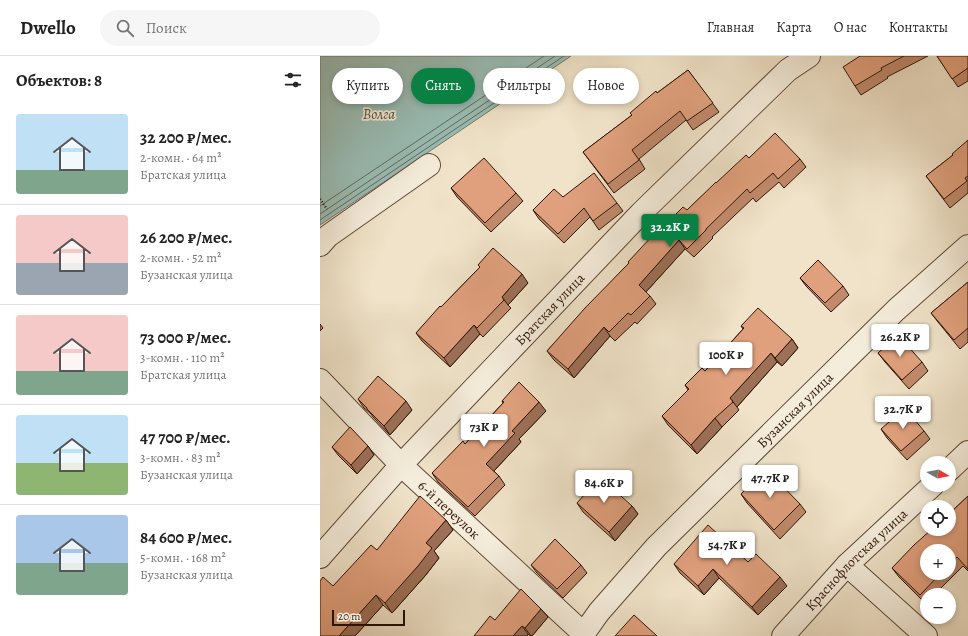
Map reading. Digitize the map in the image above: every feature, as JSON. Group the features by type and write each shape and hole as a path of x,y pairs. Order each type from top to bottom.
{"street":[{"name":"Братская улица","path":"320,557 401,465 641,213 788,70 809,56"},
{"path":"320,245 328,236 429,164"},
{"name":"Бузанская улица","path":"583,635 599,612 656,547 896,310 968,246"},
{"name":"6-й переулок","path":"320,380 401,465 583,635"},
{"path":"956,463 968,452"},
{"name":"Краснофлотская улица","path":"783,636 847,565 925,492"},
{"path":"847,565 926,636"}],"water":[{"name":"Волга","path":"320,56 571,56 553,68 483,68 483,104 500,104 320,225"}],"building":[{"path":"860,56 904,56 881,68 882,70 855,86 843,67"},
{"path":"937,56 968,56 968,68 952,79"},
{"path":"688,70 713,103 687,121 680,111 632,150 639,160 608,184 583,152 632,115 630,113 656,91 657,93"},
{"path":"775,133 800,159 778,179 773,173 750,193 747,189 687,249 679,240 639,285 650,296 631,315 628,313 609,332 604,327 568,369 547,351 653,235 654,236 683,207 687,210 746,155 749,158"},
{"path":"968,140 968,176 965,178 967,181 944,199 926,176 953,155 952,154"},
{"path":"484,158 516,193 485,223 451,188"},
{"path":"594,173 617,203 593,221 584,208 558,234 533,210 554,189 563,197"},
{"path":"493,248 522,274 502,297 504,300 477,328 474,325 444,358 416,333 440,306 441,307 480,267 478,265"},
{"path":"818,260 843,286 825,303 800,278"},
{"path":"968,282 968,328 954,340 931,313"},
{"path":"758,308 792,339 775,358 771,353 730,398 733,402 715,418 691,445 662,416 689,389 685,385 702,368 705,371 744,328 741,326"},
{"path":"898,335 922,362 902,380 878,353"},
{"path":"378,376 406,401 384,426 358,399"},
{"path":"519,382 539,402 512,431 515,433 486,464 499,476 468,507 432,473 463,441 465,444 504,402 502,401"},
{"path":"905,408 924,431 901,451 881,429"},
{"path":"350,427 368,446 351,465 332,447"},
{"path":"766,469 800,504 774,530 741,494"},
{"path":"600,477 632,506 609,532 577,503"},
{"path":"420,496 446,520 426,543 432,548 385,603 376,595 339,636 320,636 320,581 323,577 333,586 371,545 377,550"},
{"path":"968,496 968,569 957,557 956,558 956,544 920,544 920,580 934,580 927,588 920,588 920,595 892,568 924,536 956,536 956,507"},
{"path":"708,525 748,562 756,554 780,577 752,607 713,569 698,586 674,564"},
{"path":"555,539 581,565 557,589 531,565"},
{"path":"521,589 541,609 525,628 522,626 513,636 474,636 490,616 495,620"},
{"path":"634,615 657,636 615,636"}]}
